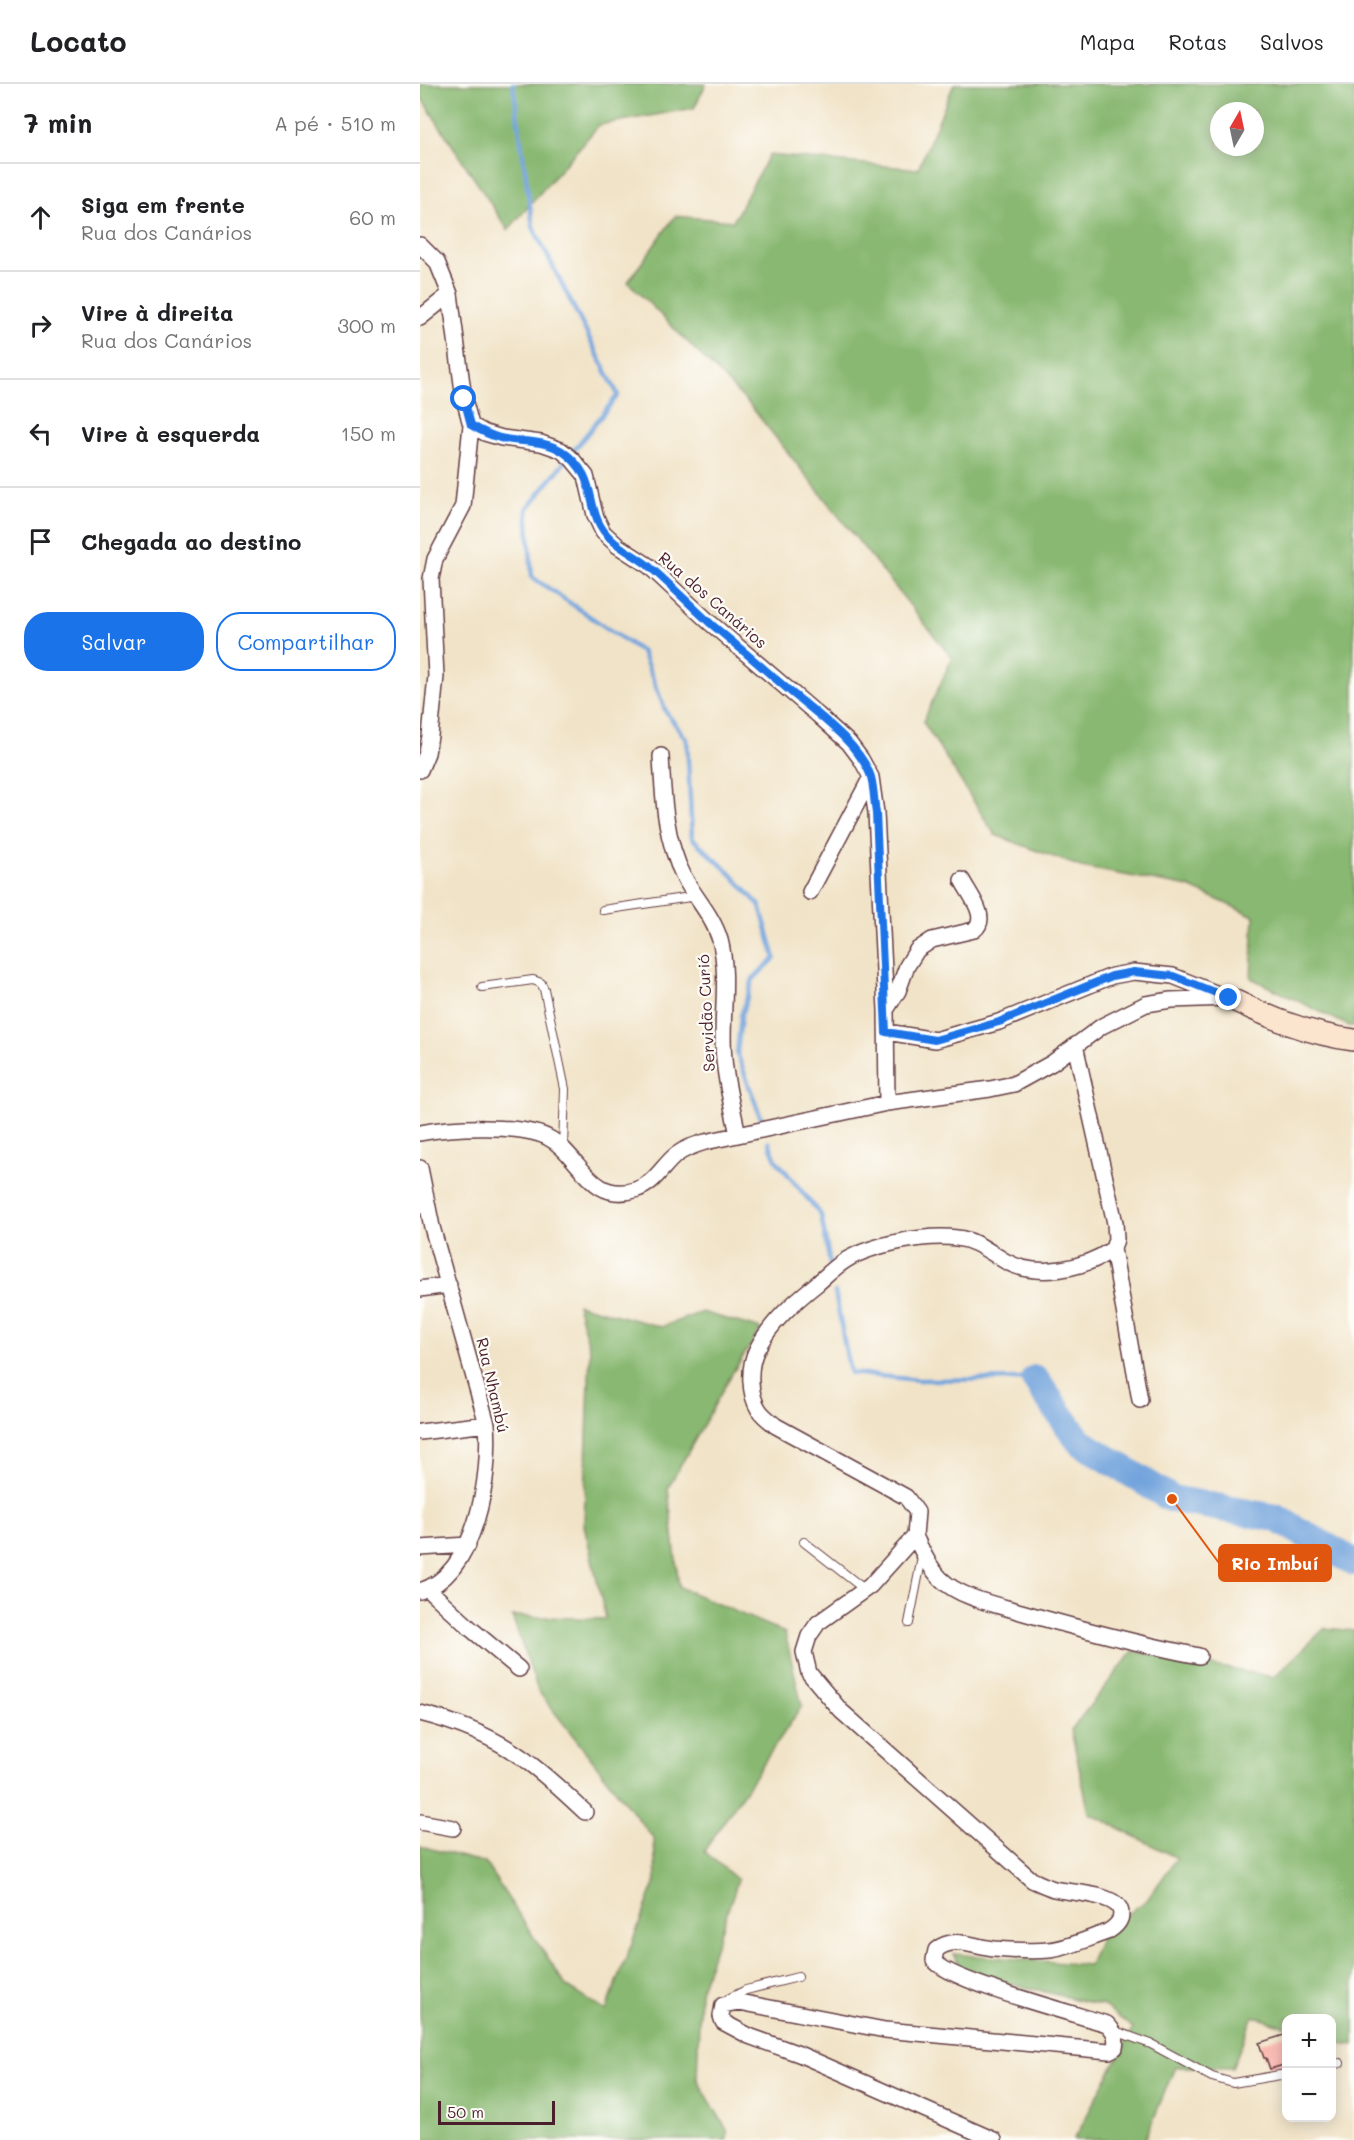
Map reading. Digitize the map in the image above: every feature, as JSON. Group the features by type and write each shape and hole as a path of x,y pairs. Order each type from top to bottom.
{"street":[{"path":"420,245 437,262 450,294 464,399 471,425 463,506 435,559 431,579 436,676 430,736 427,753 420,770"},
{"path":"420,318 450,294"},
{"name":"Rua dos Canários","path":"471,425 485,433 502,438 541,443 566,455 586,476 595,515 603,532 618,546 649,566 708,621 849,743 871,777 876,813 886,1010 887,1103"},
{"name":"Servidão Curió","path":"661,756 666,820 684,876 711,919 720,939 724,963 724,1059 738,1135"},
{"path":"810,892 871,777"},
{"path":"886,1010 898,992 907,966 917,950 932,940 974,930 980,926 979,912 962,880"},
{"path":"886,1032 935,1040 999,1022 1112,976 1134,972 1173,976 1281,1022 1326,1036 1354,1040"},
{"path":"420,1133 442,1130 500,1129 547,1137 563,1148 585,1175 609,1192 636,1190 651,1182 667,1163 685,1149 738,1135 887,1103 1014,1084 1052,1063 1102,1026 1146,1004 1171,1000 1229,998"},
{"path":"1075,1045 1115,1223 1116,1239 1113,1249 1140,1400"},
{"name":"Rua Nhambú","path":"420,1168 432,1227 487,1424 488,1443 486,1471 475,1526 468,1545 449,1571 424,1590"},
{"path":"1113,1249 1082,1264 1038,1270 1021,1269 973,1242 956,1238 930,1238 872,1249 846,1260 794,1303 766,1331 755,1353 751,1381 753,1397 760,1412 776,1426 906,1497 917,1512 915,1536 923,1554 942,1581 990,1603 1125,1641 1199,1656"},
{"path":"420,1289 449,1285"},
{"path":"420,1432 487,1424"},
{"path":"915,1536 886,1570 864,1590 818,1623 808,1636 804,1652 809,1673 841,1711 1032,1880 1052,1889 1108,1899 1119,1905 1122,1912 1121,1919 1115,1927 1107,1932 1052,1950 999,1949 965,1943 948,1943 936,1950 934,1960 945,1971 971,1982 1107,2024 1117,2039 1115,2048 1109,2051 896,2031 739,2002 723,2005 721,2016 723,2022 731,2028 799,2054 994,2140"},
{"path":"420,1548 468,1545"},
{"path":"424,1590 519,1669"},
{"path":"420,1713 459,1725 511,1751 532,1765 585,1812"},
{"path":"420,1822 453,1828"}],"lane":[{"path":"603,910 697,896"},
{"path":"482,987 532,980 541,983 565,1089 563,1148"},
{"path":"804,1542 864,1590"},
{"path":"909,1623 923,1554"},
{"path":"723,2005 728,1998 746,1990 798,1977"},
{"path":"1113,2030 1151,2044 1212,2077 1233,2084 1282,2075"}],"green space":[{"path":"420,84 706,84 694,108 599,125 508,230 420,96"},
{"path":"954,84 1354,84 1354,1026 1349,1026 1251,978 1254,916 1189,887 1081,867 995,835 923,722 952,658 749,404 628,282 675,216 733,221 769,155 918,169"},
{"path":"577,1304 661,1327 702,1312 761,1329 733,1372 668,1488 679,1587 785,1633 802,1706 704,1851 738,1880 700,1992 697,2079 727,2130 727,2140 420,2140 420,1846 485,1863 566,1986 606,2011 656,1880 654,1839 538,1691 512,1616 606,1619 584,1525 590,1350"},
{"path":"1325,1628 1354,1631 1354,2045 1336,2043 1336,2014 1282,2014 1282,2026 1253,2016 1232,2068 1175,2067 1145,2140 1074,2140 1133,2028 1104,2006 962,1972 954,1954 1089,1965 1103,1932 1147,1900 1177,1858 1089,1813 1071,1730 1133,1651 1274,1677"}],"building":[{"path":"1282,2036 1282,2065 1270,2069 1259,2043"}],"waterway":[{"path":"513,84 533,227 618,395 527,509 532,577 642,652 666,712 687,740 692,838 732,875 760,906 775,958 753,979 741,1016 737,1053 761,1118"},
{"path":"769,1142 776,1160 821,1215 830,1264"},
{"path":"835,1292 850,1373 919,1380 1035,1379"},
{"path":"1035,1379 1079,1441 1172,1499 1276,1518 1354,1562"}],"place":[{"name":"Rio Imbuí","path":"1172,1499"}],"route":[{"path":"464,399 471,425 485,433 502,438 541,443 561,450 572,459 586,476 595,515 603,532 618,546 649,566 708,621 849,743 861,759 871,777 876,813 886,1032 935,1040 999,1022 1112,976 1134,972 1173,976 1229,998"}]}
